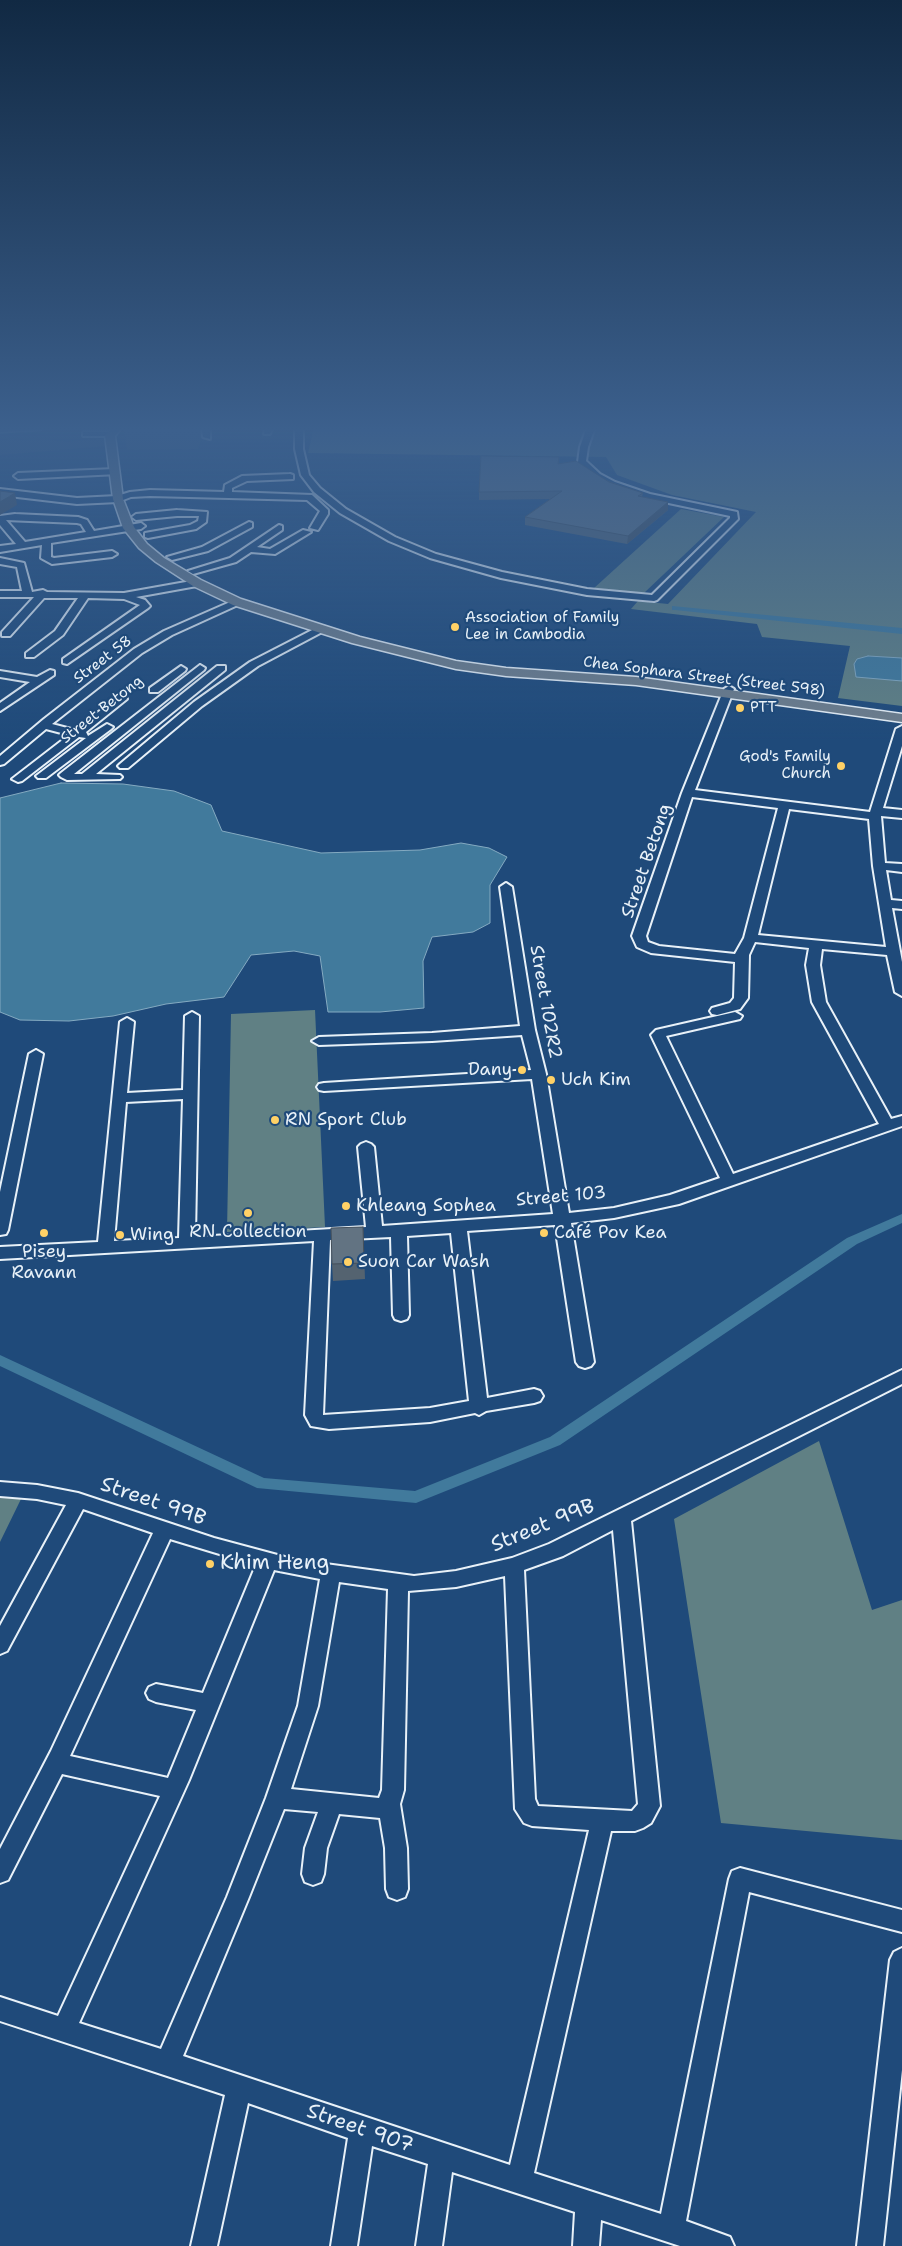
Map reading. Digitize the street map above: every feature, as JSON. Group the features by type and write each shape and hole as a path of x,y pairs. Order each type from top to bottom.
{"main road":[{"name":"Chea Sophara Street (Street 598)","path":"140,532 149,551 237,602 320,629 407,654 476,668 611,678 902,712"},
{"name":"Chea Sophara Street (Street 598)","path":"143,532 195,577 254,601 363,636 426,653 489,665 613,673 902,718"}],"street":[{"path":"10,532 22,545"},
{"path":"0,549 106,532"},
{"path":"172,557 206,549 237,532"},
{"path":"124,596 195,577 233,560 274,532"},
{"path":"250,549 272,552 308,532"},
{"path":"379,532 433,556 501,575 588,592 654,598 722,532"},
{"path":"45,541 47,546 46,558 52,561 65,561 112,554"},
{"path":"0,561 21,565 27,593"},
{"path":"6,634 43,593"},
{"path":"0,594 43,593 124,596 142,602 145,606 67,661"},
{"path":"30,655 59,633 86,594"},
{"name":"Street 58","path":"0,762 138,651 168,633 237,602"},
{"path":"124,766 198,704 254,664 320,629"},
{"path":"116,776 67,777 64,775 106,740 200,668"},
{"path":"85,777 220,668"},
{"name":"Street Betong","path":"130,709 181,669"},
{"path":"0,708 50,673"},
{"path":"0,674 39,681"},
{"path":"166,680 179,683"},
{"name":"Street Betong","path":"728,692 688,794 639,936 642,944 656,950 737,958 742,955"},
{"path":"18,779 122,699"},
{"name":"Street Betong","path":"42,776 115,720"},
{"path":"44,725 143,750"},
{"path":"902,728 881,791 876,814 879,866 893,952 902,992"},
{"path":"688,794 784,806 876,814 902,814"},
{"path":"680,1019 735,1006 741,998 742,955 751,938 784,806"},
{"path":"879,866 902,868"},
{"name":"Street 102R2","path":"506,887 528,1030 539,1074 585,1362"},
{"path":"885,903 902,905"},
{"path":"751,938 893,952"},
{"path":"816,944 813,965 816,990 820,1002 895,1123"},
{"path":"187,1243 192,1016"},
{"path":"729,1181 658,1035 734,1016"},
{"path":"106,1247 108,1208 127,1022"},
{"path":"319,1041 432,1038 528,1030"},
{"path":"0,1230 36,1054"},
{"path":"324,1088 539,1074"},
{"path":"120,1098 189,1094"},
{"name":"Street 103","path":"0,1254 399,1231 561,1219 638,1209 673,1200 895,1123"},
{"path":"366,1147 375,1232"},
{"path":"458,1226 479,1408"},
{"path":"399,1231 401,1315"},
{"path":"322,1235 314,1416 317,1421 329,1422 430,1415 479,1408 534,1396"},
{"name":"Street 99B","path":"0,1489 37,1492 78,1500 267,1562 330,1573 414,1584 456,1579 514,1566 556,1550 621,1519 761,1446 902,1376"},
{"path":"0,1645 78,1500"},
{"path":"514,1566 524,1799 526,1809 532,1816 602,1821 635,1821 643,1816 649,1806 621,1519"},
{"path":"0,1872 57,1763 164,1529"},
{"path":"178,1780 267,1562"},
{"path":"167,2064 238,1897 276,1798 308,1706 330,1573"},
{"path":"397,1889 396,1848 390,1804 393,1790 398,1582"},
{"path":"156,1694 210,1704"},
{"path":"57,1763 174,1789 64,2029"},
{"path":"276,1798 381,1808 390,1804"},
{"path":"313,1874 316,1848 332,1804"},
{"path":"519,2181 602,1821"},
{"path":"671,2230 740,1879 902,1920"},
{"path":"870,2246 902,1960"},
{"name":"Street 907","path":"0,2009 362,2130 721,2246"},
{"path":"204,2246 238,2087"},
{"path":"344,2246 362,2130"},
{"path":"429,2246 442,2156"},
{"path":"586,2246 589,2204"}],"green space":[{"path":"656,532 708,532 644,593 593,589"},
{"path":"737,532 902,532 902,706 838,698 850,646 762,637 757,624 631,609 638,601 668,604"},
{"name":"RN Sport Club","path":"315,1010 325,1227 227,1232 231,1014"},
{"path":"819,1441 872,1610 902,1600 902,1840 721,1823 674,1519"},
{"path":"0,1497 21,1499 0,1542"}],"shaded area":[{"path":"868,656 902,658 902,681 856,677 854,664 857,659"},
{"path":"61,783 123,784 174,791 211,805 222,831 321,853 420,850 461,843 489,848 507,857 490,885 490,923 473,932 432,937 423,961 424,1008 380,1012 328,1012 320,956 294,951 251,955 224,997 166,1004 113,1016 69,1021 20,1020 0,1012 0,798"}],"building":[{"path":"605,532 633,532 628,536"},
{"path":"363,1227 364,1263 332,1264 331,1228"}],"waterway":[{"path":"675,608 902,631"},
{"path":"0,1360 262,1484 416,1497 555,1441 852,1241 902,1218"}],"place":[{"name":"Association of Family Lee in Cambodia","path":"455,627"},
{"name":"PTT","path":"740,708"},
{"name":"God's Family Church","path":"841,766"},
{"name":"Dany","path":"522,1070"},
{"name":"Uch Kim","path":"551,1080"},
{"name":"RN Sport Club","path":"275,1120"},
{"name":"Khleang Sophea","path":"346,1206"},
{"name":"RN Collection","path":"248,1213"},
{"name":"Pisey Ravann","path":"44,1233"},
{"name":"Café Pov Kea","path":"544,1233"},
{"name":"Wing","path":"120,1235"},
{"name":"Suon Car Wash","path":"348,1262"},
{"name":"Khim Heng","path":"210,1564"}]}
